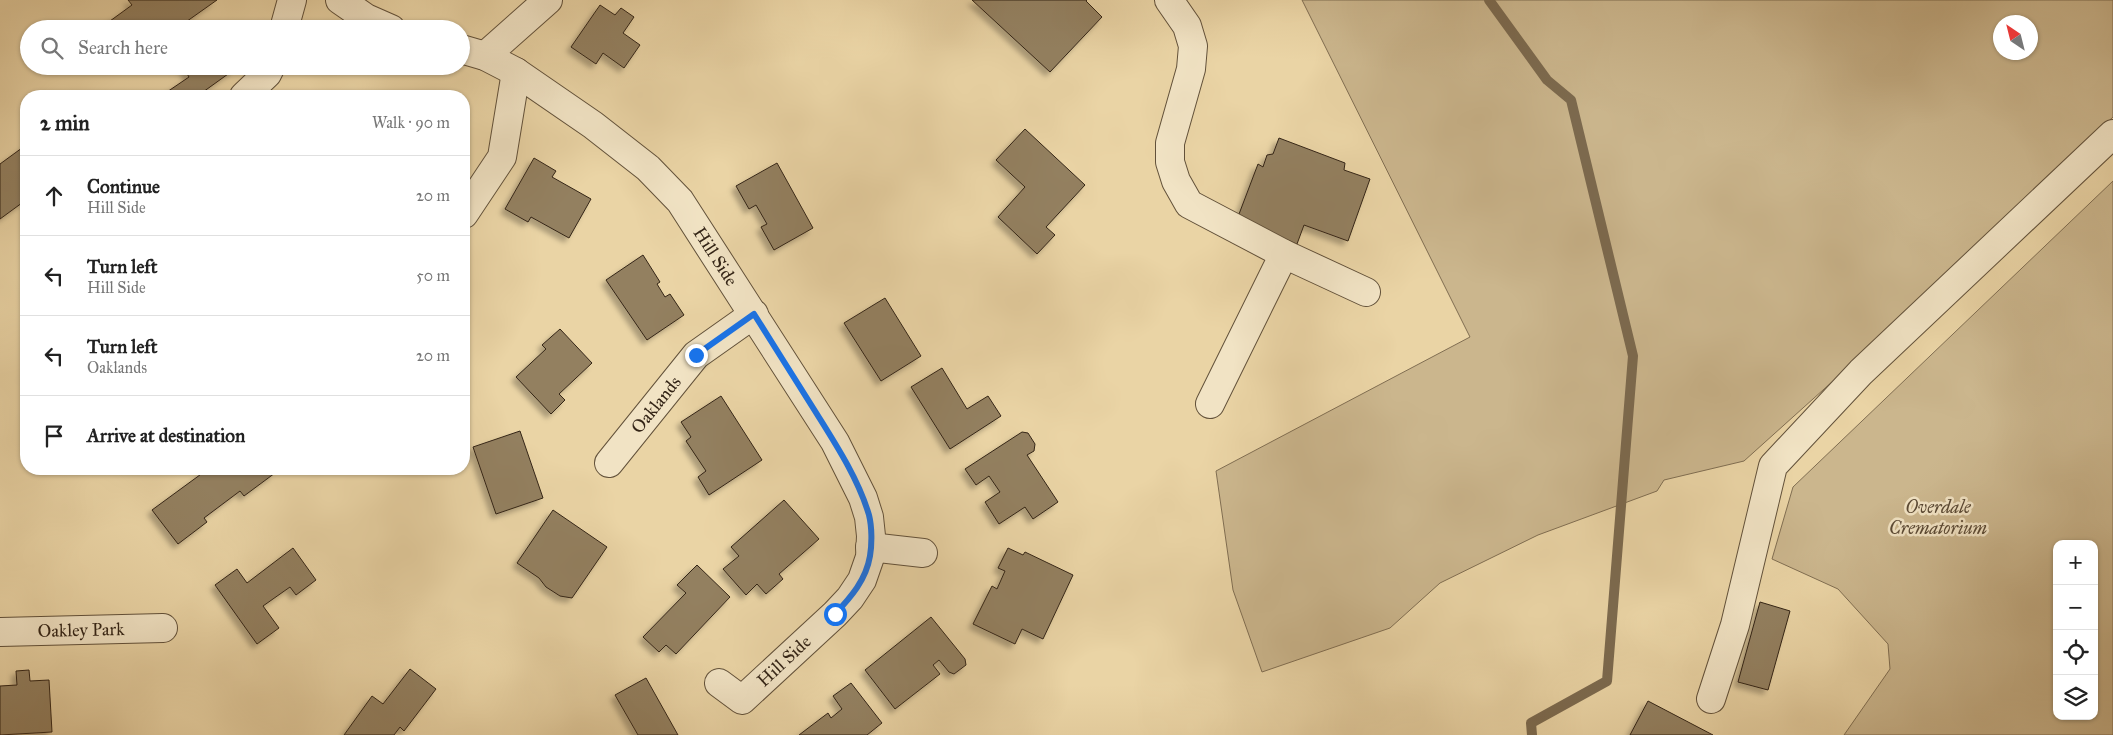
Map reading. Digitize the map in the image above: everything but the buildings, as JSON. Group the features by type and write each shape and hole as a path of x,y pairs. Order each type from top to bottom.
{"street":[{"path":"286,20 292,0"},
{"path":"340,0 371,20"},
{"path":"473,53 548,0"},
{"path":"1169,0 1187,26 1193,46 1191,69 1170,143 1170,162 1176,181 1188,204 1284,254 1366,292"},
{"name":"Hill Side","path":"473,53 516,72 593,125 648,168 680,201 835,442 863,498 870,517 870,557 862,580 850,598 742,700 718,683"},
{"path":"470,205 502,158 516,72"},
{"path":"250,90 266,75"},
{"path":"1712,699 1736,625 1773,466 1861,372 2113,134"},
{"path":"1210,404 1284,254"},
{"name":"Oaklands","path":"610,464 696,355 754,314"},
{"path":"870,547 923,553"},
{"name":"Oakley Park","path":"0,632 163,628"}],"green space":[{"path":"1302,0 2113,0 2113,117 1853,363 1744,461 1664,480 1657,491 1538,535 1440,583 1390,628 1262,672 1233,590 1216,471 1470,337"},
{"name":"Overdale Crematorium","path":"2113,181 2113,735 1844,735 1890,669 1888,644 1838,589 1772,559 1793,487"}],"waterway":[{"path":"1489,0 1547,80 1571,100 1633,356 1607,681 1531,723 1532,735"}],"route":[{"path":"696,355 754,314 835,442 863,498 870,517 871,536 870,557 862,580 850,598 835,614"}]}
